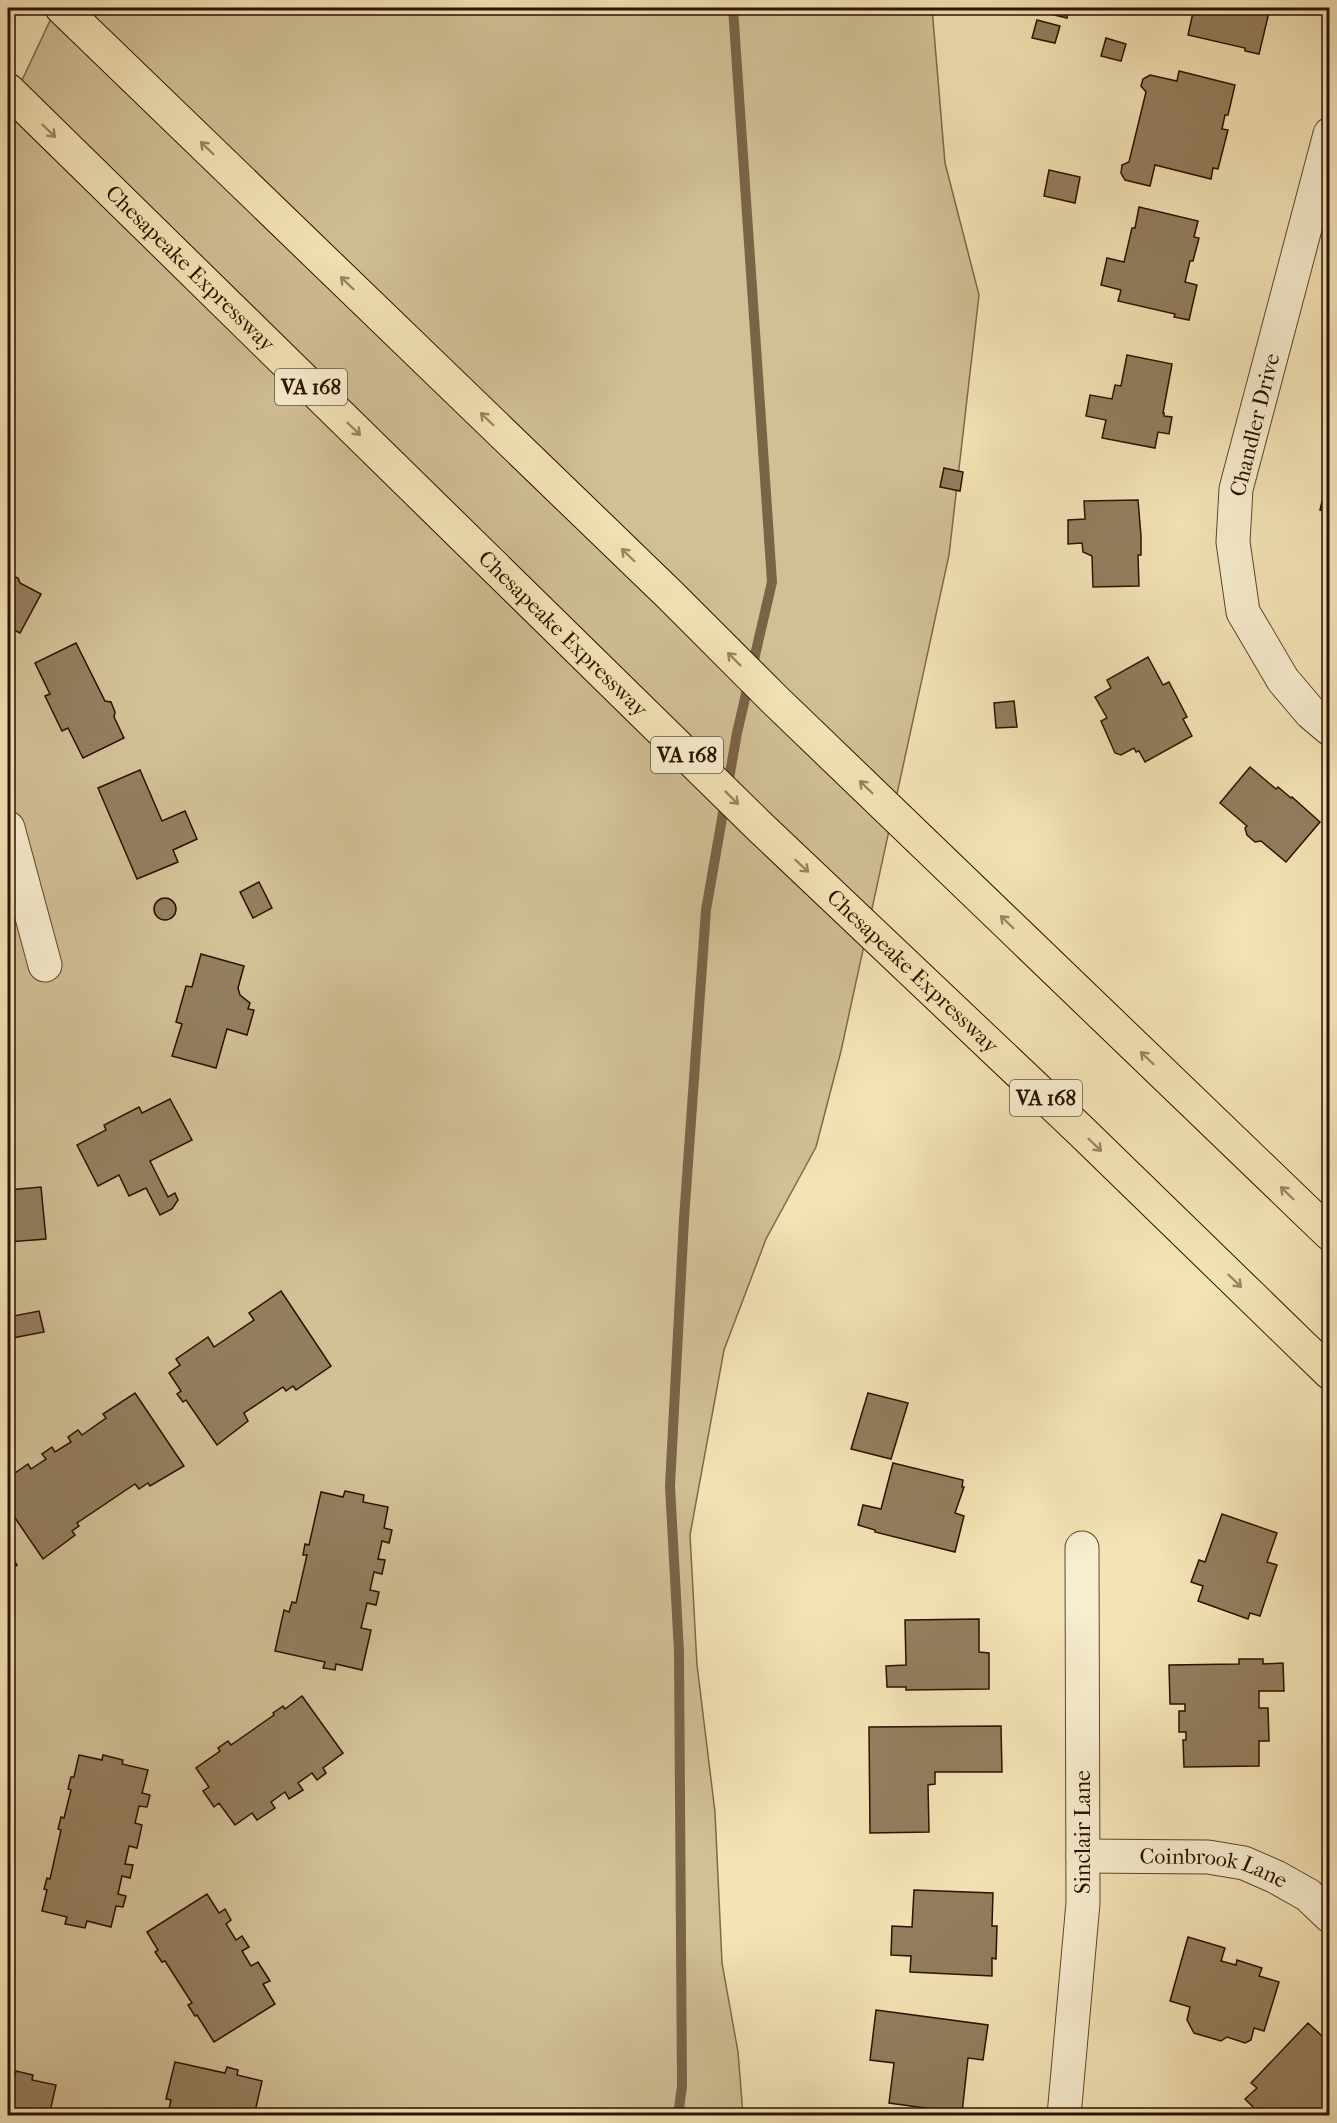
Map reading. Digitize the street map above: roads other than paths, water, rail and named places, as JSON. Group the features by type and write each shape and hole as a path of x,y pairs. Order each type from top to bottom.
{"highway":[{"path":"62,8 1329,1234"},
{"name":"Chesapeake Expressway","path":"8,90 759,826 1081,1131 1329,1373"}],"street":[{"name":"Chandler Drive","path":"1329,134 1236,489 1233,542 1243,612 1283,680 1311,713 1329,729"},
{"path":"8,828 45,965"},
{"name":"Sinclair Lane","path":"1064,2115 1083,1903 1082,1548"},
{"name":"Coinbrook Lane","path":"1083,1856 1208,1857 1244,1863 1308,1895 1329,1916"}],"waterway":[{"path":"678,2116 682,2086 679,1652 670,1486 684,1219 706,910 737,733 772,582 733,8"}]}
